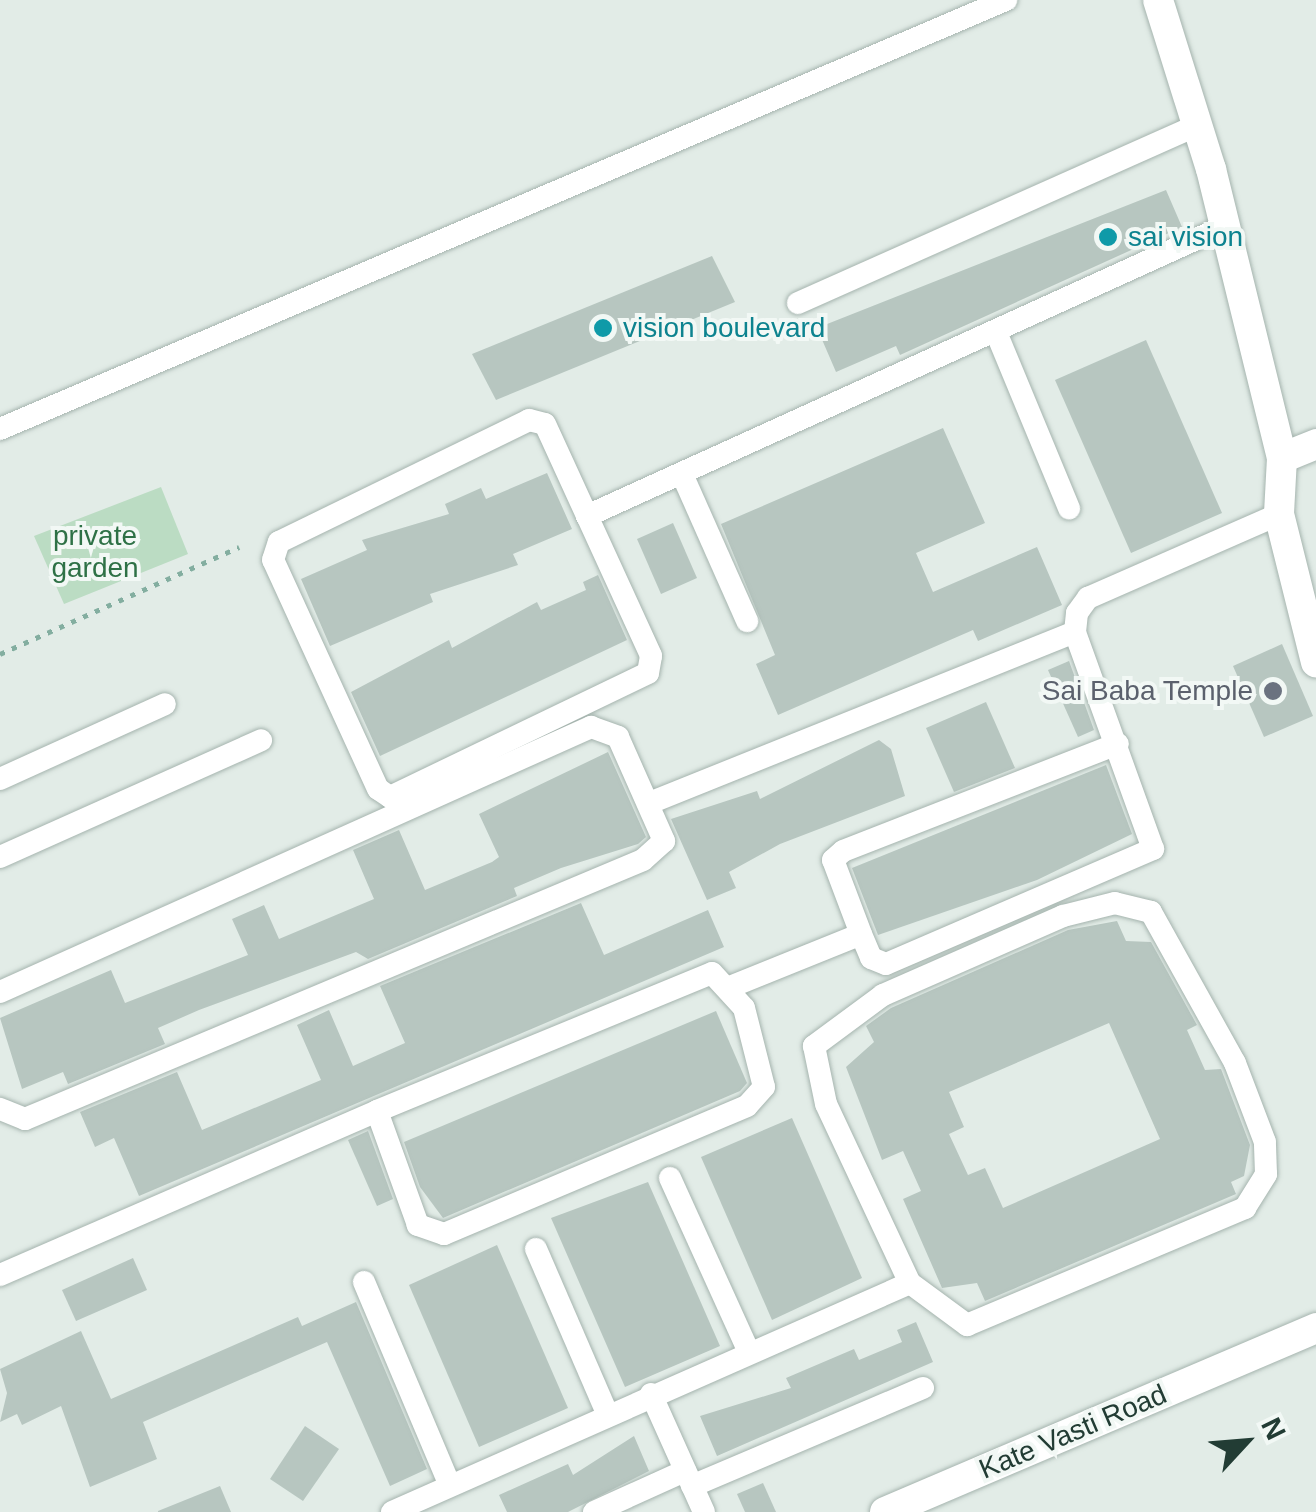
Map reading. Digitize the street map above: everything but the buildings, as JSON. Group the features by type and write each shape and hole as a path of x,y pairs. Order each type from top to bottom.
{"street":[{"path":"0,429 1006,0"},
{"path":"1158,0 1225,226 1282,458 1279,514 1316,662"},
{"path":"798,304 1197,125"},
{"path":"587,516 1225,226"},
{"path":"996,332 1069,508"},
{"path":"529,420 546,424 587,516 652,656 648,672 390,797 378,789 274,560 279,542 529,420"},
{"path":"1282,458 1316,444"},
{"path":"682,474 747,621"},
{"path":"1118,744 842,852 833,860 871,958 886,964 1154,850 1118,744 1075,632 1088,598 1279,514"},
{"path":"652,802 1075,632"},
{"path":"0,779 166,704"},
{"path":"0,992 574,731 618,737 652,802 664,841 643,860 25,1119 0,1109"},
{"path":"0,857 261,740"},
{"path":"1115,903 1152,912 1235,1063 1265,1142 1266,1174 1245,1208 967,1325 910,1283 826,1104 814,1046 883,995 1062,916 1115,903"},
{"path":"730,987 861,934"},
{"path":"0,1275 377,1110 712,973 730,987 744,1008 760,1097 444,1234 418,1225 377,1110"},
{"path":"670,1178 749,1352"},
{"path":"536,1249 607,1413"},
{"path":"364,1282 448,1483"},
{"path":"392,1512 448,1483 910,1283"},
{"name":"Kate Vasti Road","path":"886,1512 1316,1328"},
{"path":"594,1512 923,1388"},
{"path":"651,1394 704,1512"}],"path":[{"path":"0,654 238,547"}],"green space":[{"name":"private garden","path":"161,487 188,554 64,604 34,536"}],"place":[{"name":"sai vision","path":"1108,237"},
{"name":"vision boulevard","path":"603,328"},
{"name":"Sai Baba Temple","path":"1273,691"}]}
